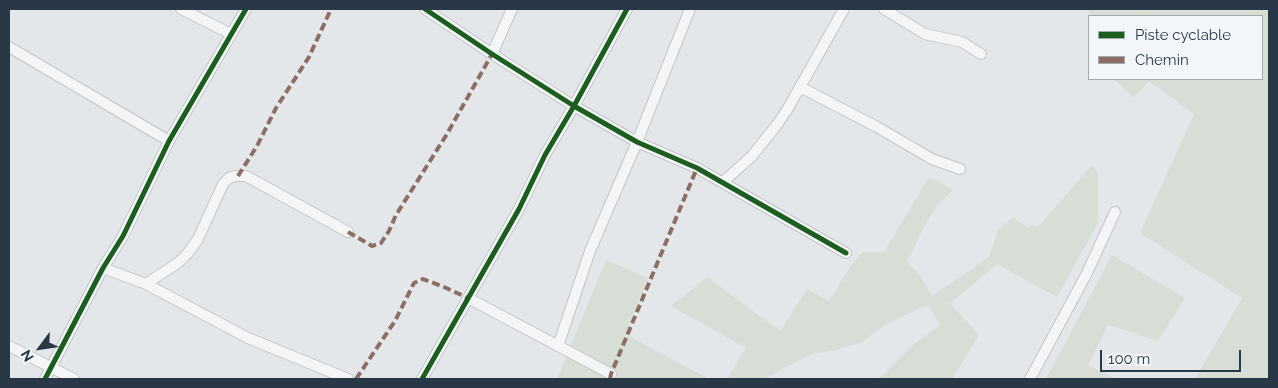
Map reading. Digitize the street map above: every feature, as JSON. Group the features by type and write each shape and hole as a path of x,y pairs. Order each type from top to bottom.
{"street":[{"path":"181,9 230,34"},
{"path":"45,379 103,268 123,236 169,140 246,9"},
{"path":"425,9 574,106 637,142 724,182 846,253"},
{"path":"492,54 512,9"},
{"path":"422,379 518,209 545,155 627,9"},
{"path":"558,346 590,251 637,142 690,9"},
{"path":"724,182 751,157 787,110 844,9"},
{"path":"884,9 925,34 962,42 981,54"},
{"path":"9,47 169,140"},
{"path":"800,86 932,159 960,169"},
{"path":"146,284 179,262 188,253 198,239 223,184 229,178 235,176 246,176 348,232"},
{"path":"1030,379 1087,273 1115,212"},
{"path":"103,268 146,284 248,338 348,379"},
{"path":"468,298 611,374"},
{"path":"9,346 74,379"}],"shaded area":[{"path":"1269,9 1269,379 1195,379 1242,298 1140,233 1194,114 1149,81 1134,98 1115,80 1263,80 1263,15 1092,15 1087,10"},
{"path":"1092,165 1098,173 1098,223 1057,297 997,264 950,303 979,335 952,379 877,379 913,345 940,325 928,305 886,324 862,342 836,350 816,353 766,379 727,379 746,348 671,306 707,277 780,331 807,289 829,301 854,261 863,252 884,252 929,177 953,190 937,205 907,262 919,274 932,296 989,257 998,230 1013,217 1028,228 1032,225 1038,227"},
{"path":"1112,255 1185,298 1158,341 1108,325 1088,365 1117,379 1046,379"},
{"path":"606,260 648,278 625,334 709,379 557,379"}],"marked path":[{"path":"238,176 257,146 276,108 309,57 331,9"},
{"path":"348,232 372,246 381,243 396,215 447,134 492,54"},
{"path":"610,379 697,168"},
{"path":"356,379 395,321 414,283 423,279 468,298"}],"cycle path":[{"path":"45,379 103,268 123,236 169,141 246,9"},
{"path":"425,9 574,106 637,142 697,168 846,253"},
{"path":"422,379 519,209 545,155 627,9"}]}
